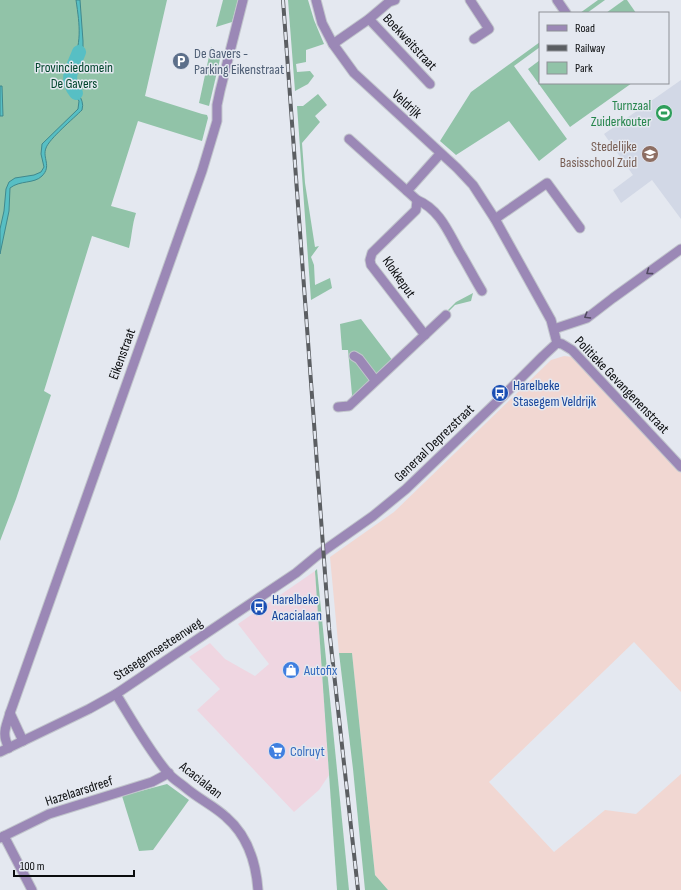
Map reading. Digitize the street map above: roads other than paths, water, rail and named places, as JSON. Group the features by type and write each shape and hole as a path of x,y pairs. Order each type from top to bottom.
{"street":[{"name":"Eikenstraat","path":"9,748 4,739 4,733 10,713 202,171 216,121 220,91 243,0"},
{"name":"Veldrijk","path":"316,0 322,23 343,60 364,84 473,185 495,219 526,274 554,328 557,343"},
{"path":"470,0 489,29 474,39"},
{"path":"557,0 565,12"},
{"name":"Boekweitstraat","path":"333,44 370,19 390,1"},
{"name":"Boekweitstraat","path":"370,19 430,84"},
{"path":"349,139 417,200 426,204 444,223 482,292"},
{"path":"407,191 440,154"},
{"path":"495,219 546,183 580,228"},
{"name":"Klokkeput","path":"417,200 416,210 372,254 370,260 372,265 425,335"},
{"path":"554,328 587,318 612,298 681,249"},
{"path":"338,407 349,406 446,315"},
{"name":"Politieke Gevangenenstraat","path":"557,343 572,350 681,467"},
{"name":"Generaal Deprezstraat","path":"321,552 373,516 406,489 557,343"},
{"path":"354,356 359,359 376,380"},
{"name":"Stasegemsesteenweg","path":"0,752 89,709 116,694 296,574 321,552"},
{"name":"Acacialaan","path":"116,694 136,727 169,774 193,794 225,816 237,828 251,851 257,873 258,890"},
{"path":"10,713 23,741"},
{"name":"Hazelaarsdreef","path":"2,837 49,814 152,782 169,774"},
{"path":"2,837 32,890"}],"water":[{"path":"76,0 80,0 83,49 75,69 71,68 77,51 79,35"},
{"path":"67,75 73,78 74,86 82,101 82,110 48,144 45,152 47,165 42,176 35,180 18,184 10,188 9,211 0,254 0,229 4,211 6,189 9,182 15,178 34,175 41,172 44,167 41,154 42,144 78,109 79,101 68,86"},
{"path":"0,86 2,86 3,116 0,116"}],"waterway":[{"path":"76,93 72,88 70,78 72,68 79,52"}],"railway":[{"path":"283,0 329,628 358,890"}],"place":[{"name":"De Gavers - Parking Eikenstraat","path":"181,61"},
{"name":"Turnzaal Zuiderkouter","path":"664,113"},
{"name":"Stedelijke Basisschool Zuid","path":"650,154"},
{"name":"Harelbeke Stasegem Veldrijk","path":"500,393"},
{"name":"Harelbeke Acacialaan","path":"259,607"},
{"name":"Autofix","path":"291,670"},
{"name":"Colruyt","path":"277,751"}],"park label":[{"name":"Provinciedomein De Gavers","path":"74,76"}]}
